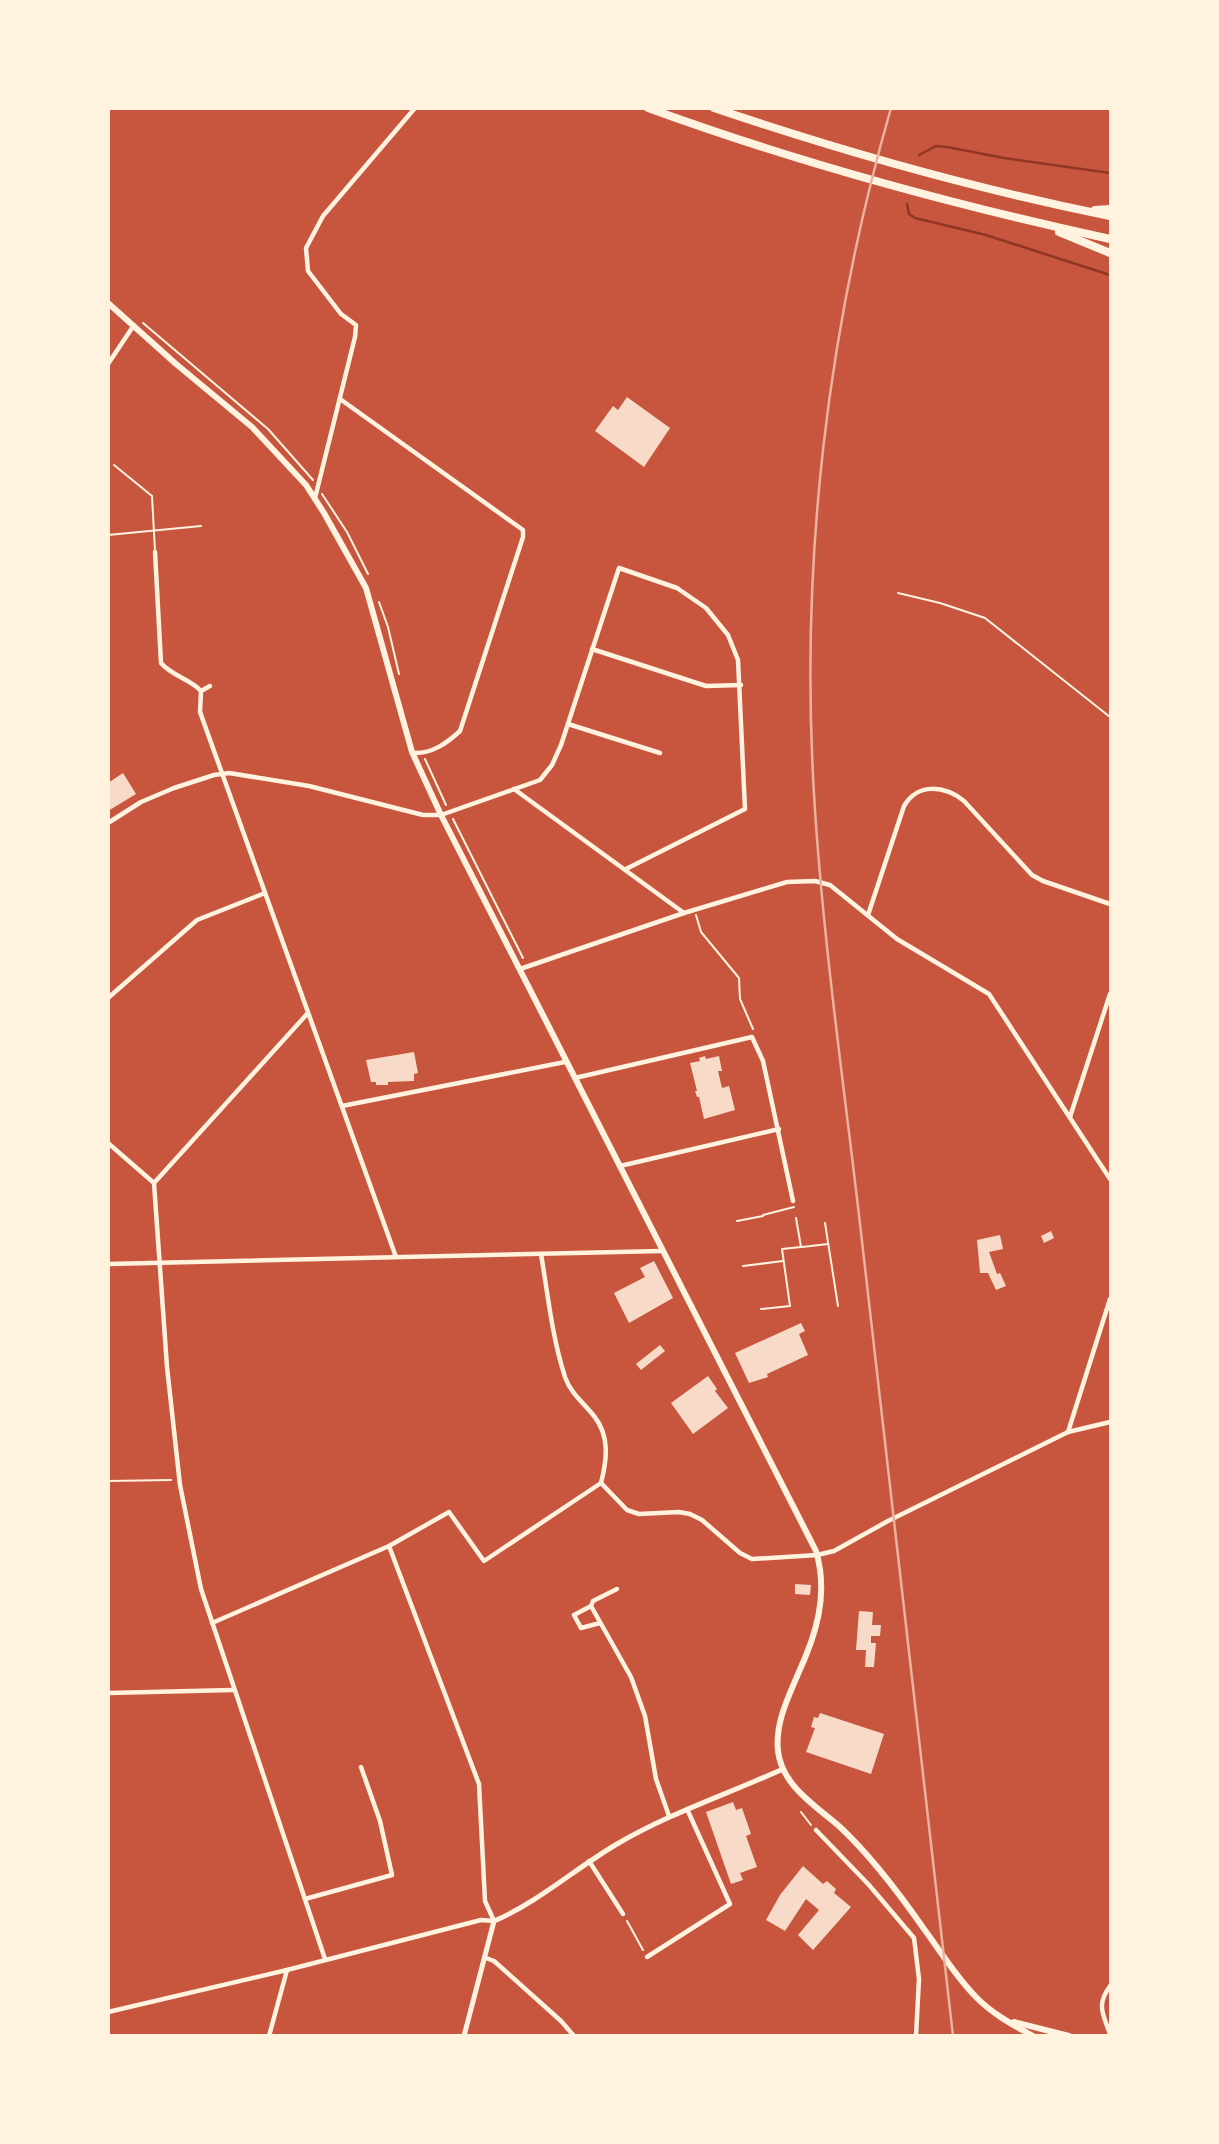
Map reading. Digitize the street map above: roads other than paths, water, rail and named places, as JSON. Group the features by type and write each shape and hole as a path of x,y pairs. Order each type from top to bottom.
{"highway":[{"path":"648,108 817,164 942,200 1111,239"},
{"path":"714,108 835,147 922,171 1111,216"},
{"path":"1082,210 1111,209"},
{"path":"1040,224 1111,253"}],"main road":[{"path":"108,303 136,322 176,364 252,427 306,485 366,588 412,752 440,815 817,1555 821,1592 818,1620 813,1641 783,1710 778,1751 783,1769 801,1795 870,1858 977,1999 1002,2018 1032,2035"},
{"path":"1002,2018 1069,2035"}],"street":[{"path":"315,499 356,325 341,314 308,271 306,248 323,216 415,108"},
{"path":"108,364 136,322"},
{"path":"340,399 523,530 460,732 446,744 423,753 412,752"},
{"path":"155,552 161,663 201,691"},
{"path":"108,823 141,802 203,778 223,774 241,774 295,783 423,815 440,815 540,780 561,745 619,568 677,588 706,608 728,635 738,660 741,685 745,809 626,869"},
{"path":"592,649 706,686 741,685"},
{"path":"201,691 210,686"},
{"path":"201,691 200,712 396,1257"},
{"path":"568,724 660,753"},
{"path":"513,788 684,913"},
{"path":"868,915 904,806 916,793 930,788 953,792 964,801 1032,874 1043,881 1111,904"},
{"path":"520,969 684,913 787,882 815,881 830,885 897,939 989,994 1111,1179"},
{"path":"108,999 197,920 265,893"},
{"path":"1069,1118 1111,994"},
{"path":"154,1184 307,1014"},
{"path":"574,1078 752,1037 763,1061 793,1204"},
{"path":"342,1106 565,1062"},
{"path":"619,1166 779,1129"},
{"path":"108,1143 154,1184 180,1480 201,1588 325,1959"},
{"path":"108,1264 662,1251"},
{"path":"212,1623 389,1546 449,1512 484,1561 601,1483 606,1441 602,1428 577,1400 566,1380 557,1346 541,1254"},
{"path":"1068,1432 1111,1299"},
{"path":"601,1483 627,1510 639,1514 690,1514 702,1520 740,1553 752,1559 817,1555 834,1551 888,1521 1068,1432 1111,1422"},
{"path":"389,1546 479,1784 485,1901 494,1921 464,2035"},
{"path":"600,1623 581,1628 574,1615 591,1606 593,1601 617,1589"},
{"path":"591,1606 631,1677 645,1716 656,1779 669,1816"},
{"path":"108,1693 233,1690"},
{"path":"305,1899 392,1875 380,1821 361,1766"},
{"path":"108,2012 481,1920 494,1921 512,1914 589,1861 669,1816 783,1769"},
{"path":"647,1957 730,1903 687,1809"},
{"path":"816,1830 869,1885 914,1938 919,1979 916,2035"},
{"path":"589,1861 623,1914"},
{"path":"486,1958 494,1961 573,2035"},
{"path":"269,2035 287,1970"},
{"path":"1111,1986 1102,1998 1101,2006 1111,2034"}],"lane":[{"path":"114,465 152,496 155,552"},
{"path":"108,534 201,526"},
{"path":"737,1221 763,1216 793,1204"},
{"path":"796,1217 801,1247"},
{"path":"825,1223 838,1306"},
{"path":"761,1309 790,1306 782,1249 830,1244"},
{"path":"743,1266 784,1261"}],"waterway":[{"path":"919,155 936,146 947,147 1110,173"},
{"path":"907,204 909,214 915,218 986,235 1110,275"}],"railway":[{"path":"891,108 850,276 823,448 815,534 811,707 814,794 829,965 953,2036"}]}
